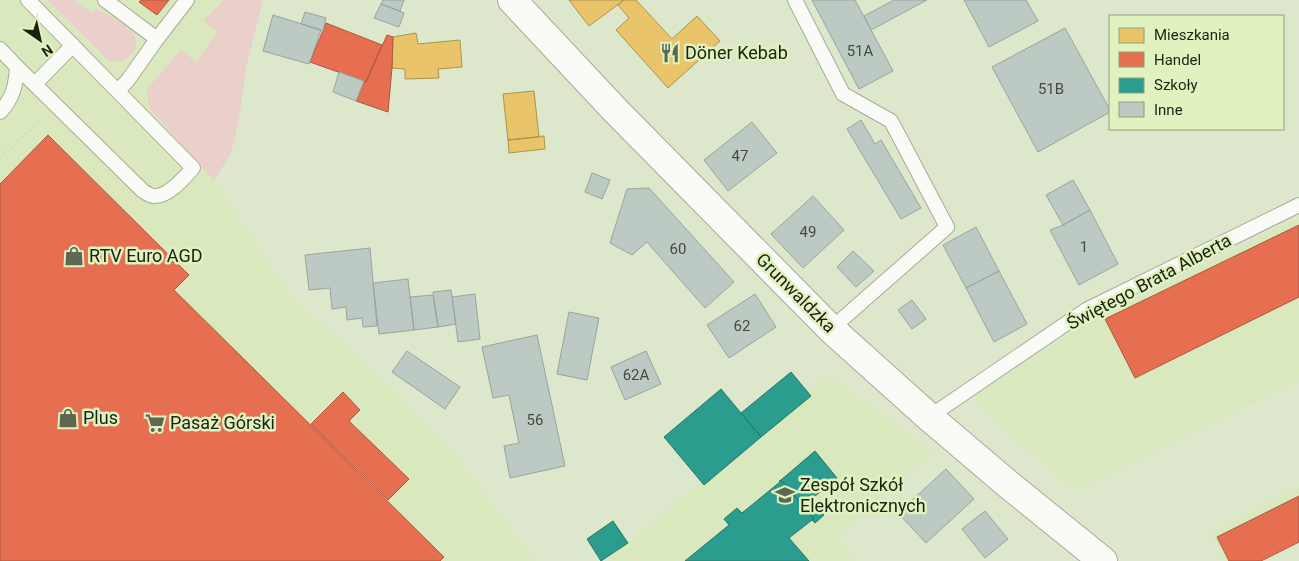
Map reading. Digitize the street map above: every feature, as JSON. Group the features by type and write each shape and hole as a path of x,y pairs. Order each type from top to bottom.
{"street":[{"name":"Grunwaldzka","path":"512,0 615,110 831,329 1009,486 1103,561"}],"lane":[{"path":"0,49 143,191 154,196 166,194 194,168 28,0"},
{"path":"105,0 156,39"},
{"path":"118,91 187,0"},
{"path":"795,0 843,94 891,121 947,227 831,329"},
{"path":"35,84 73,45"},
{"path":"0,112 7,105 16,85 17,66"},
{"name":"Świętego Brata Alberta","path":"929,417 1086,310 1299,205"}],"path":[{"path":"0,158 55,104"}],"shaded area":[{"path":"0,0 224,0 203,21 217,32 196,62 181,51 147,89 149,108 214,181 288,294 397,393 453,453 534,561 0,561"},
{"path":"47,0 76,0 76,2 92,13 96,8 127,26 127,30 130,29 134,35 136,47 129,57 123,60 108,60"},
{"path":"224,0 263,0 246,67 240,113 231,153 214,181 149,108 147,89 181,50 196,62 217,32 203,21"},
{"path":"1299,218 1299,381 1074,490 974,401 976,395 1097,317"},
{"name":"Zespół Szkół Elektronicznych","path":"828,376 933,453 836,536 854,561 607,561"},
{"path":"1299,487 1299,539 1256,561 1225,561 1211,532"}],"building: Mieszkania":[{"path":"569,0 624,0 589,26"},
{"path":"624,0 636,0 672,39 697,16 720,41 668,88 616,30 629,18 618,5"},
{"path":"416,33 418,44 460,40 462,67 438,69 439,78 405,79 405,69 392,68 393,37"},
{"path":"534,91 539,137 508,140 503,94"},
{"path":"544,136 545,149 509,153 508,140"}],"building: Handel":[{"path":"141,0 169,0 157,15 139,2"},
{"path":"326,23 382,45 366,82 310,62"},
{"path":"387,35 393,37 388,112 356,101"},
{"name":"Pasaż Górski","path":"48,135 189,275 174,290 444,557 440,561 0,561 0,184"},
{"path":"1299,225 1299,297 1135,378 1105,319"},
{"path":"343,392 360,410 349,421 409,479 388,500 311,424"},
{"path":"1299,496 1299,542 1261,561 1229,561 1217,537"}],"building: Szkoły":[{"path":"791,372 811,396 761,437 741,413"},
{"path":"721,389 761,437 704,485 664,437"},
{"path":"815,451 837,478 803,506 781,480"},
{"path":"781,480 814,519 789,538 809,561 685,561 729,525 724,519 737,508 742,513"},
{"path":"811,499 824,515 815,523 803,506"},
{"path":"613,521 628,543 601,561 587,539"}],"building: Inne":[{"path":"383,0 404,0 400,11 381,4"},
{"path":"812,0 855,0 893,71 859,89"},
{"path":"894,0 927,0 871,30 864,16"},
{"path":"964,0 1026,0 1038,21 989,47"},
{"path":"381,4 404,13 399,27 374,18"},
{"path":"305,12 326,18 323,31 301,24"},
{"path":"273,15 321,30 309,64 263,51"},
{"path":"1065,28 1109,108 1109,113 1038,152 992,67"},
{"path":"339,72 364,81 356,101 333,92"},
{"path":"861,120 875,144 881,140 921,208 901,219 847,129"},
{"path":"752,122 777,153 728,191 704,160"},
{"path":"592,173 610,180 602,199 585,192"},
{"path":"1073,180 1090,210 1063,225 1046,195"},
{"path":"649,188 734,282 705,308 647,242 632,255 610,243 627,189"},
{"path":"813,196 844,230 803,268 771,234"},
{"path":"1090,210 1118,264 1079,285 1050,230"},
{"path":"976,227 999,271 966,288 943,245"},
{"path":"370,248 377,326 363,327 362,318 347,320 346,307 332,309 330,288 309,290 305,255"},
{"path":"853,251 874,271 856,287 837,267"},
{"path":"999,271 1027,324 994,342 966,288"},
{"path":"408,279 414,330 379,334 373,283"},
{"path":"451,290 456,324 438,327 433,292"},
{"path":"475,294 480,339 458,342 452,297"},
{"path":"755,294 776,327 729,358 707,325"},
{"path":"433,295 438,327 414,330 410,297"},
{"path":"912,300 926,319 912,329 898,310"},
{"path":"569,312 599,318 587,380 557,374"},
{"path":"537,335 565,466 510,478 504,446 519,443 509,395 493,398 482,347"},
{"path":"407,351 460,387 445,409 392,372"},
{"path":"646,351 661,384 625,400 611,367"},
{"path":"946,469 974,499 926,543 898,513"},
{"path":"985,511 1008,539 985,558 962,529"}],"place":[{"name":"Döner Kebab","path":"670,53"},
{"name":"RTV Euro AGD","path":"74,256"},
{"name":"Plus","path":"68,418"},
{"name":"Pasaż Górski","path":"155,423"},
{"name":"Zespół Szkół Elektronicznych","path":"785,495"}]}
